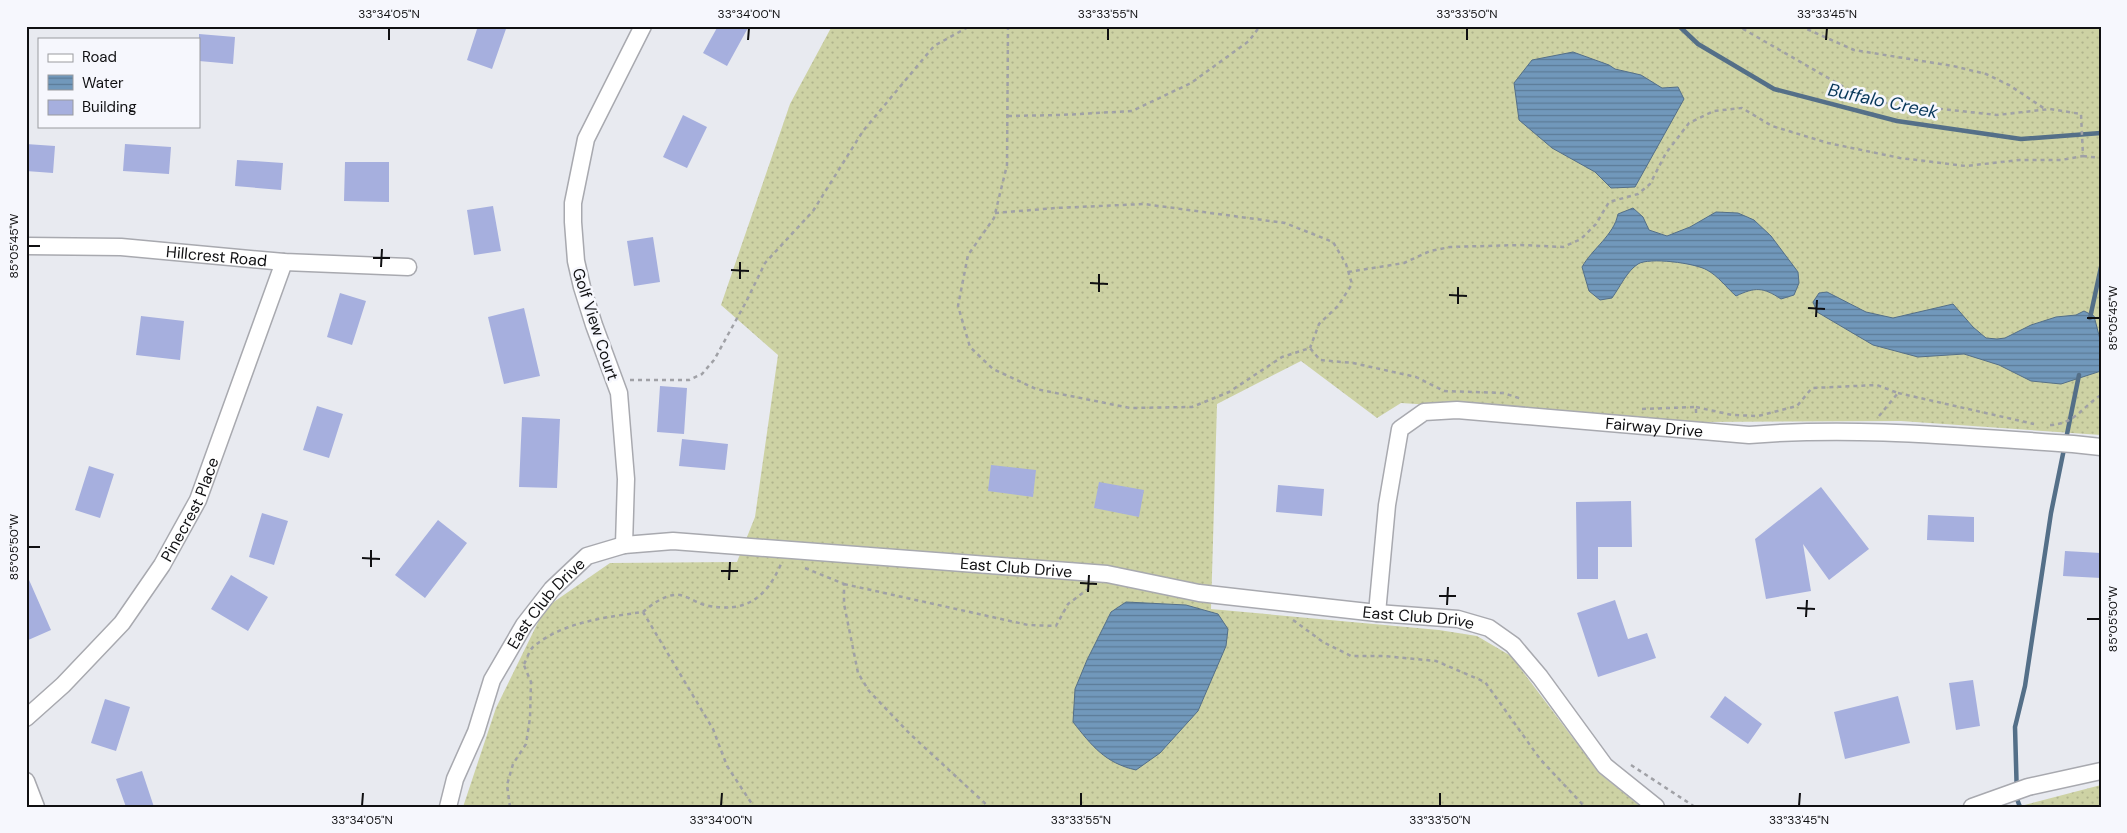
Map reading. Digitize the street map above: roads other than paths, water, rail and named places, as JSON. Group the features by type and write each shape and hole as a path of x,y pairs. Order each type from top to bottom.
{"street":[{"name":"Golf View Court","path":"624,546 626,479 619,393 594,325 576,261 572,230 574,203 586,138 643,26"},
{"name":"Hillcrest Road","path":"26,246 121,247 284,262 408,267"},
{"name":"Pinecrest Place","path":"26,718 63,685 122,623 162,565 198,500 284,262"},
{"name":"Fairway Drive","path":"1377,613 1387,505 1400,429 1424,412 1457,410 1749,435 1795,431 1867,432 2101,447"},
{"name":"East Club Drive","path":"448,807 455,779 476,732 492,680 524,625 552,589 586,556 624,546 674,541 1107,574 1199,593 1377,613 1458,619 1492,630 1513,644 1540,677 1605,766 1656,807"},
{"path":"1972,807 2028,788 2101,771"},
{"path":"26,781 36,807"}],"water":[{"path":"1573,52 1615,69 1641,75 1662,88 1678,87 1684,99 1635,187 1611,188 1595,172 1552,148 1519,120 1514,83 1532,60"},
{"path":"1633,208 1643,217 1649,230 1667,236 1690,227 1716,212 1738,213 1754,220 1771,236 1798,272 1799,283 1794,295 1781,299 1764,290 1754,290 1736,296 1715,275 1701,267 1652,261 1638,264 1634,267 1612,298 1600,300 1589,291 1582,267 1612,229 1618,214"},
{"path":"1827,292 1866,312 1893,318 1953,304 1973,327 1986,338 1997,339 2005,338 2031,325 2056,317 2076,315 2084,311 2094,316 2101,343 2101,371 2061,384 2031,381 1999,365 1964,354 1918,357 1873,345 1817,312 1813,302 1819,293"},
{"path":"1126,602 1186,605 1218,614 1228,629 1226,646 1198,711 1160,753 1136,770 1107,758 1086,739 1073,722 1075,689 1087,660 1111,612"}],"waterway":[{"name":"Buffalo Creek","path":"1679,26 1698,44 1774,89 1897,121 2021,139 2101,133"},
{"path":"2090,318 2101,267"},
{"path":"2020,807 2017,799 2015,727 2025,686 2051,513 2079,375"}]}
